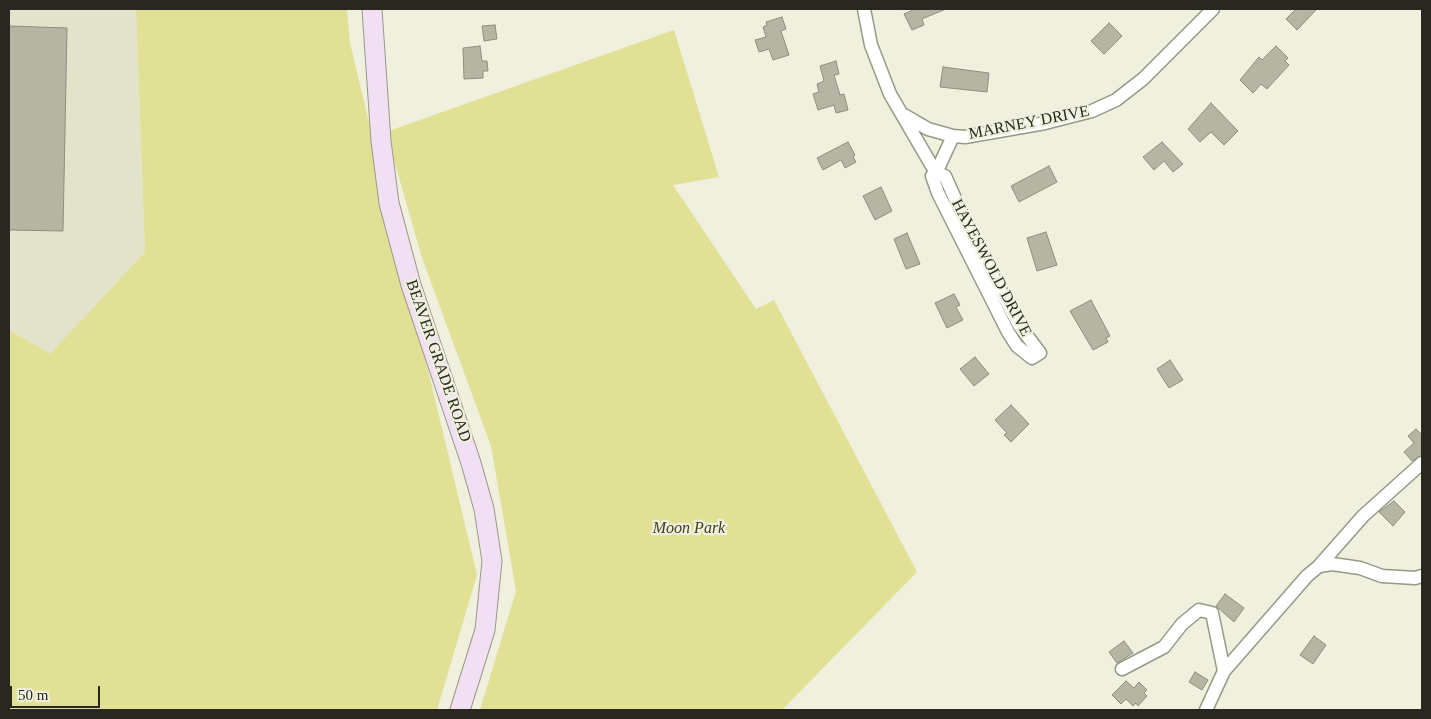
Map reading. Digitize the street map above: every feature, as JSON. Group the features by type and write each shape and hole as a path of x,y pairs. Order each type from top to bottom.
{"main road":[{"name":"BEAVER GRADE ROAD","path":"372,9 386,187 411,285 471,463 484,509 492,561 490,604 485,630 460,710"}],"street":[{"name":"HAYESWOLD DRIVE","path":"864,9 869,34 883,79 936,173 944,176 973,239 1019,325 1040,353 1037,356 1032,358 1028,355 1008,332 938,192 932,176 936,173"},
{"name":"MARNEY DRIVE","path":"902,113 928,129 954,136 976,136 1028,126 1104,107 1143,79 1213,9"},
{"path":"936,173 954,136"},
{"path":"1206,710 1224,671 1306,576 1318,566 1363,516 1422,463"},
{"path":"1318,566 1332,564 1360,568 1382,576 1415,578 1422,576"},
{"path":"1122,670 1164,647 1182,624 1199,610 1212,613 1224,671"}],"shaded area":[{"path":"9,9 136,9 145,252 50,355 9,330"}],"green space":[{"path":"136,9 347,9 350,43 477,575 437,710 9,710 9,330 50,354 145,252"},
{"name":"Moon Park","path":"674,30 719,177 673,185 756,309 774,300 917,572 782,710 480,710 516,591 491,446 422,258 386,132"}],"building":[{"path":"915,9 946,9 922,19 924,25 912,30 904,14"},
{"path":"1296,9 1317,9 1297,30 1286,19"},
{"path":"782,17 786,29 781,31 789,55 773,60 769,49 759,52 755,40 766,37 763,27 767,25 766,22"},
{"path":"1109,23 1122,36 1104,54 1091,41"},
{"path":"495,25 497,39 484,41 482,26"},
{"path":"9,26 67,28 63,231 9,230"},
{"path":"480,46 482,61 487,61 488,71 483,71 483,78 464,79 463,48"},
{"path":"1276,46 1288,58 1285,61 1289,65 1267,89 1261,84 1253,93 1240,80 1259,57 1262,60"},
{"path":"836,61 839,74 834,75 840,95 844,94 848,110 836,113 834,105 818,110 813,94 819,92 817,84 824,81 820,66"},
{"path":"943,67 989,73 987,92 940,87"},
{"path":"1211,103 1238,131 1224,145 1211,132 1200,142 1188,129"},
{"path":"848,142 855,155 853,157 856,162 845,168 841,160 823,170 817,158"},
{"path":"1162,142 1183,164 1173,172 1164,161 1154,170 1143,157"},
{"path":"1049,166 1057,182 1019,202 1011,186"},
{"path":"881,187 892,211 875,220 863,196"},
{"path":"1046,232 1057,265 1037,271 1027,238"},
{"path":"907,233 920,264 906,269 894,239"},
{"path":"954,294 960,305 956,307 963,320 947,328 935,303"},
{"path":"1091,300 1110,336 1106,338 1108,342 1093,350 1070,311"},
{"path":"975,357 989,374 974,386 960,369"},
{"path":"1170,360 1183,380 1169,388 1157,369"},
{"path":"1011,405 1029,424 1011,442 1004,435 1007,433 995,420"},
{"path":"1416,429 1422,435 1422,455 1412,461 1404,452 1414,443 1408,436"},
{"path":"1394,501 1405,512 1393,526 1379,512"},
{"path":"1225,594 1244,608 1234,622 1216,606"},
{"path":"1314,636 1326,645 1313,664 1300,655"},
{"path":"1124,641 1133,653 1117,663 1109,652"},
{"path":"1195,672 1208,680 1202,690 1189,682"},
{"path":"1126,681 1134,688 1139,682 1147,690 1144,693 1147,696 1138,706 1136,703 1133,706 1126,699 1121,704 1112,695"}]}
